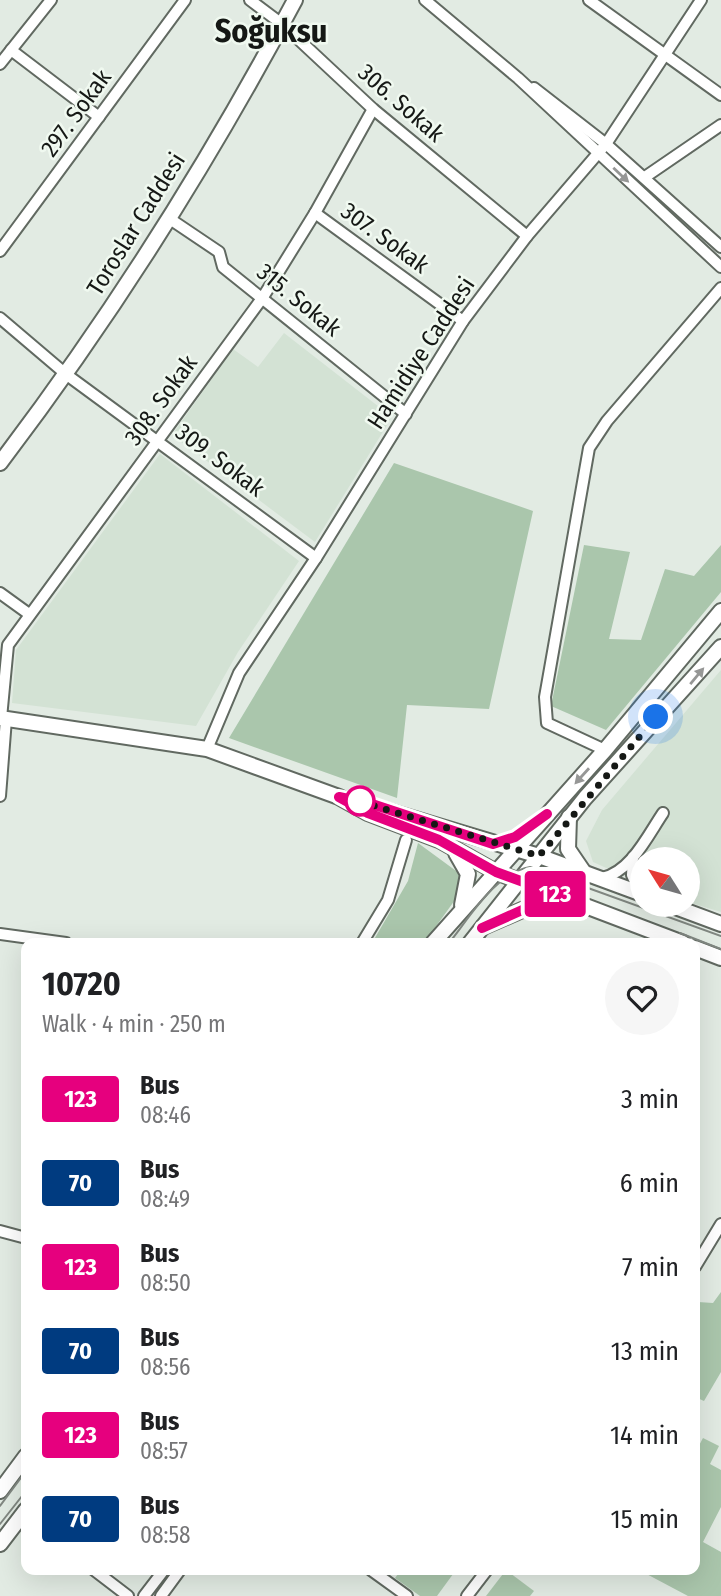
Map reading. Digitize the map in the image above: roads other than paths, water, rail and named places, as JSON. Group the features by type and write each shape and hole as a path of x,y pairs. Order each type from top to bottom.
{"main road":[{"name":"Toroslar Caddesi","path":"0,463 67,375 170,219 295,0"},
{"path":"437,938 605,750 721,611"},
{"path":"474,938 569,817 721,647"},
{"path":"2,718 207,748 339,797 372,804 493,844 539,856 630,889"},
{"path":"339,797 368,813 410,828 450,847 496,872 670,938"},
{"path":"493,844 515,837 547,814"},
{"path":"569,817 568,849 574,863 584,872"},
{"path":"450,847 467,870 468,882 460,912"},
{"path":"482,928 529,907 573,900"},
{"path":"700,917 721,925"},
{"path":"700,950 721,958"},
{"path":"0,1491 21,1463"},
{"path":"0,1544 21,1518"}],"street":[{"path":"0,64 51,0"},
{"name":"297. Sokak","path":"0,251 185,0"},
{"name":"306. Sokak","path":"250,0 282,24 373,109 527,236"},
{"path":"426,0 518,78 721,267"},
{"path":"589,0 721,94"},
{"name":"Hamidiye Caddesi","path":"207,748 239,673 316,558 463,321 527,236 607,144 701,0"},
{"path":"11,50 99,117"},
{"path":"518,78 548,96 607,144 721,247"},
{"name":"308. Sokak","path":"0,796 4,644 263,298 315,213 373,109"},
{"path":"645,177 721,125"},
{"name":"307. Sokak","path":"315,213 463,321"},
{"name":"315. Sokak","path":"170,219 219,252 223,267 406,414"},
{"path":"605,750 547,723 545,697 589,448 607,421 721,288"},
{"name":"309. Sokak","path":"0,318 67,375 158,439 316,558"},
{"path":"0,593 29,614"},
{"path":"640,847 663,813"},
{"path":"365,938 388,900 406,840"},
{"path":"602,878 611,876 630,860"},
{"path":"0,934 29,938"},
{"path":"700,1255 721,1224"},
{"path":"0,1231 21,1237"},
{"path":"101,1575 128,1596"},
{"path":"144,1596 160,1575"},
{"path":"161,1596 176,1575"},
{"path":"378,1575 407,1596"},
{"path":"467,1596 483,1575"}],"tram line":[{"path":"453,938 495,887 517,871 530,867 721,936"},
{"path":"680,933 693,938"},
{"path":"700,941 721,949"},
{"path":"0,1506 21,1478"},
{"path":"0,1524 21,1497"}],"district":[{"name":"Soğuksu","path":"271,31"}]}
